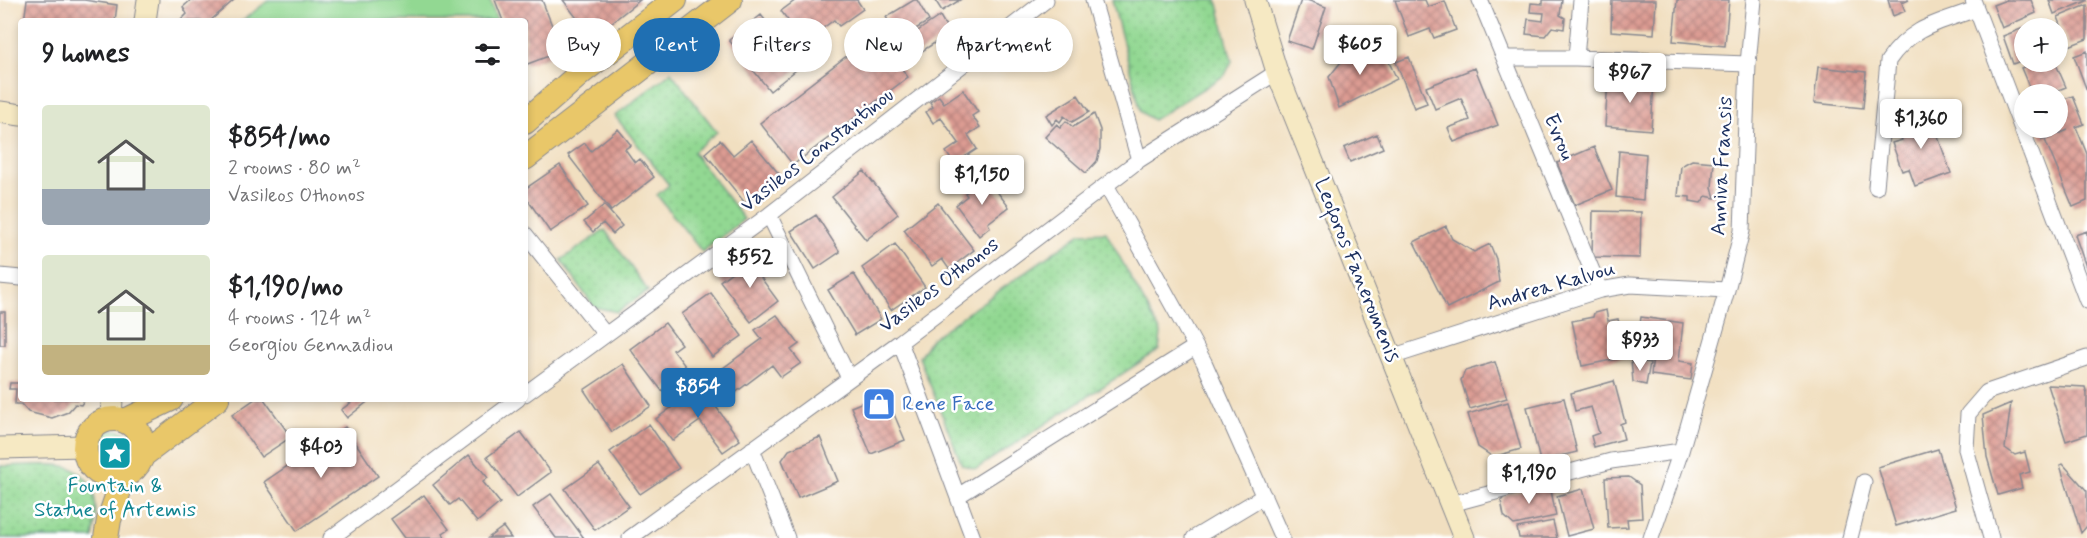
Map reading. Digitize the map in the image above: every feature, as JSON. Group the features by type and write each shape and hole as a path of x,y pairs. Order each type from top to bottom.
{"main road":[{"path":"145,18 148,0"},
{"path":"528,119 582,72 675,0"},
{"path":"528,156 730,0"},
{"name":"Leoforos Faneromenis","path":"1255,0 1277,72 1464,538"},
{"path":"0,112 18,115"},
{"path":"116,413 138,431 144,446 139,464 132,471 114,476 90,464 85,446 90,431 116,413 159,402"},
{"path":"143,454 213,402"},
{"path":"0,448 85,446"},
{"path":"107,529 114,476"}],"street":[{"name":"Vasileos Constantinou","path":"528,392 769,215 1046,0"},
{"path":"1093,0 1139,160"},
{"name":"Evrou","path":"1479,0 1600,290"},
{"path":"1576,58 1581,0"},
{"name":"Anniva Fransis","path":"1651,538 1681,451 1742,231 1748,64 1754,0"},
{"path":"1876,187 1888,61 1900,44 1919,30 1974,5 2087,302"},
{"path":"1504,58 1748,64"},
{"name":"Vasileos Othonos","path":"630,538 900,342 1139,160 1277,72"},
{"path":"1106,185 1196,347 1282,538"},
{"path":"769,215 849,378"},
{"path":"528,238 605,334"},
{"path":"0,276 18,278"},
{"name":"Andrea Kalvou","path":"1391,357 1600,290 1630,285 1727,290"},
{"path":"900,342 974,538"},
{"path":"958,496 1196,347"},
{"path":"1991,538 1966,449 1968,414 1987,392 2087,358"},
{"path":"331,538 514,402"},
{"path":"752,449 787,538"},
{"path":"1451,504 1611,461 1681,451"},
{"path":"1850,538 1864,482"},
{"path":"1194,538 1264,496"}],"green space":[{"path":"269,0 490,0 496,18 246,18"},
{"path":"1112,0 1217,0 1232,61 1225,75 1153,120 1141,112"},
{"path":"671,72 717,132 693,152 744,219 702,252 657,195 669,185 615,116"},
{"path":"605,230 648,291 617,312 594,307 561,260"},
{"path":"1106,232 1161,333 1159,350 976,469 962,465 919,357 932,338 1081,233"},
{"name":"Fountain & Statue of Artemis","path":"115,430 130,437 137,452 130,467 115,474 100,467 93,452 100,437"},
{"path":"57,465 80,473 92,489 96,508 93,538 0,538 0,466"}],"building":[{"path":"27,0 84,0 117,5 115,18 24,18"},
{"path":"191,0 234,0 213,18 183,18 187,14 183,7"},
{"path":"495,0 542,0 549,18 546,18 546,57 528,64 528,18 502,18"},
{"path":"563,0 640,0 617,18 577,18"},
{"path":"796,0 857,0 863,9 850,18 844,18 844,22 839,26 834,20 832,21 832,18 786,18 781,11"},
{"path":"917,0 929,21 924,24 924,18 886,17"},
{"path":"935,0 960,0 942,11"},
{"path":"1301,0 1326,7 1312,49 1287,41"},
{"path":"1395,0 1425,0 1428,7 1445,1 1456,30 1434,38 1430,29 1409,37"},
{"path":"1543,0 1562,0 1560,15 1565,18 1564,29 1552,27 1545,36 1526,34 1528,19 1543,21 1544,13 1530,12 1531,3 1543,4"},
{"path":"1612,0 1656,0 1654,34 1611,31"},
{"path":"1677,0 1729,0 1725,46 1673,41"},
{"path":"1888,0 1909,0 1902,3 1905,11 1893,16"},
{"path":"2006,0 2031,0 2036,13 2025,18 2014,18 2014,23 2002,28 1993,5"},
{"path":"2049,0 2087,0 2087,1 2054,14"},
{"path":"2087,5 2087,39 2069,46 2068,18 2058,17"},
{"path":"936,19 936,42 924,50 924,27"},
{"path":"2014,32 2013,64 2003,36"},
{"path":"2087,51 2087,91 2074,56"},
{"path":"1349,52 1385,54 1397,79 1339,108 1329,77"},
{"path":"1409,57 1427,103 1414,108 1396,62"},
{"path":"844,58 844,72 904,72 908,77 793,165 760,123 826,72 832,72 832,67"},
{"path":"1818,67 1866,72 1863,108 1814,103"},
{"path":"1475,68 1498,125 1454,142 1448,128 1470,120 1461,98 1435,109 1426,87"},
{"path":"755,72 794,72 770,91"},
{"path":"2023,72 2059,72 2065,84 2028,84"},
{"path":"1608,79 1654,82 1651,130 1605,126"},
{"path":"963,90 978,112 972,116 980,127 968,135 977,149 954,164 946,152 959,143 941,118 933,123 926,112 933,107 930,102 939,96 944,103"},
{"path":"1078,95 1089,112 1072,122 1064,116 1060,122 1057,119 1052,125 1046,115"},
{"path":"2073,96 2084,124 2076,127 2087,154 2087,201 2073,207 2045,140 2068,138 2068,98"},
{"path":"1929,112 1951,173 1915,186 1909,169 1902,171 1892,143 1902,140 1896,124"},
{"path":"1094,114 1100,130 1100,149 1097,161 1086,173 1045,137 1057,124 1060,128 1066,121 1073,127"},
{"path":"618,129 631,145 625,149 635,163 640,159 654,177 611,211 568,155 585,143 591,151"},
{"path":"1377,134 1383,148 1350,162 1344,148"},
{"path":"720,140 733,155 751,140 779,174 745,203 705,153"},
{"path":"1594,147 1612,190 1575,205 1557,163"},
{"path":"1619,151 1646,154 1643,200 1616,197"},
{"path":"1692,160 1714,162 1712,187 1715,198 1706,196 1701,203 1690,201 1690,197 1678,196 1681,166"},
{"path":"560,165 588,206 550,232 528,200 528,187"},
{"path":"864,171 898,214 866,240 832,197"},
{"path":"985,176 1009,207 988,223 990,227 979,236 956,205 967,196 965,193"},
{"path":"938,203 974,250 949,269 942,259 932,266 904,230"},
{"path":"604,205 622,226 613,234 603,223 593,232 584,222"},
{"path":"1593,211 1641,212 1640,258 1592,257"},
{"path":"816,215 840,252 815,269 791,231"},
{"path":"1446,226 1452,239 1474,252 1490,244 1496,259 1499,282 1447,308 1414,242"},
{"path":"2087,231 2087,270 2075,235"},
{"path":"895,244 925,287 891,310 862,268"},
{"path":"755,255 768,273 761,278 778,301 751,322 720,281"},
{"path":"854,274 881,319 855,335 828,290"},
{"path":"711,293 742,336 712,357 682,314"},
{"path":"1606,310 1608,321 1618,319 1626,357 1582,366 1572,321 1593,317 1594,313"},
{"path":"0,312 5,312 5,345 0,345"},
{"path":"777,315 799,344 791,350 801,363 781,377 772,365 723,402 707,380 762,339 755,330"},
{"path":"1641,317 1683,323 1679,361 1693,363 1691,380 1651,375 1653,355 1636,353"},
{"path":"665,323 681,344 673,350 689,371 662,391 630,349"},
{"path":"1631,359 1650,363 1646,385 1633,382"},
{"path":"1495,362 1507,398 1470,409 1461,380 1465,371"},
{"path":"623,364 651,406 612,432 584,390"},
{"path":"1614,381 1625,422 1620,424 1624,439 1594,447 1591,436 1599,433 1591,407 1575,411 1571,393"},
{"path":"10,383 18,383 18,402 83,402 81,405 75,404 68,412 52,418 28,412 21,404 15,404 16,389 9,389"},
{"path":"2048,385 2085,387 2087,434 2066,441"},
{"path":"701,386 740,440 723,452 700,421 672,441 656,419"},
{"path":"885,393 905,440 871,454 851,407"},
{"path":"1564,398 1577,452 1540,461 1527,407"},
{"path":"251,402 266,402 291,437 261,457 232,415"},
{"path":"352,402 367,402 347,418 341,410"},
{"path":"1508,402 1521,449 1493,457 1478,447 1468,414"},
{"path":"2011,403 2005,448 2015,455 2025,452 2030,472 2019,475 2022,488 1998,495 1987,457 1983,415"},
{"path":"649,424 679,468 640,494 610,452"},
{"path":"345,427 378,476 297,531 264,482"},
{"path":"521,432 551,472 517,497 487,457"},
{"path":"820,437 838,481 798,498 782,460 789,450"},
{"path":"1938,449 1956,508 1896,526 1878,467"},
{"path":"469,455 488,478 483,482 500,503 477,522 458,499 450,505 433,485"},
{"path":"2063,464 2087,491 2087,526 2081,533 2060,465"},
{"path":"599,465 629,506 595,530 565,489"},
{"path":"1629,477 1640,485 1642,518 1627,519 1628,527 1608,528 1605,478"},
{"path":"1550,485 1556,516 1514,525 1504,516 1501,501 1507,494"},
{"path":"1583,489 1594,529 1567,536 1557,496"},
{"path":"551,494 584,538 556,538 533,507"},
{"path":"424,495 449,529 443,533 445,538 405,538 391,519"},
{"path":"1553,521 1557,538 1519,538 1517,528"},
{"path":"503,527 511,538 488,538"}],"place":[{"name":"Rene Face","path":"879,404"},
{"name":"Fountain & Statue of Artemis","path":"115,453"}]}
